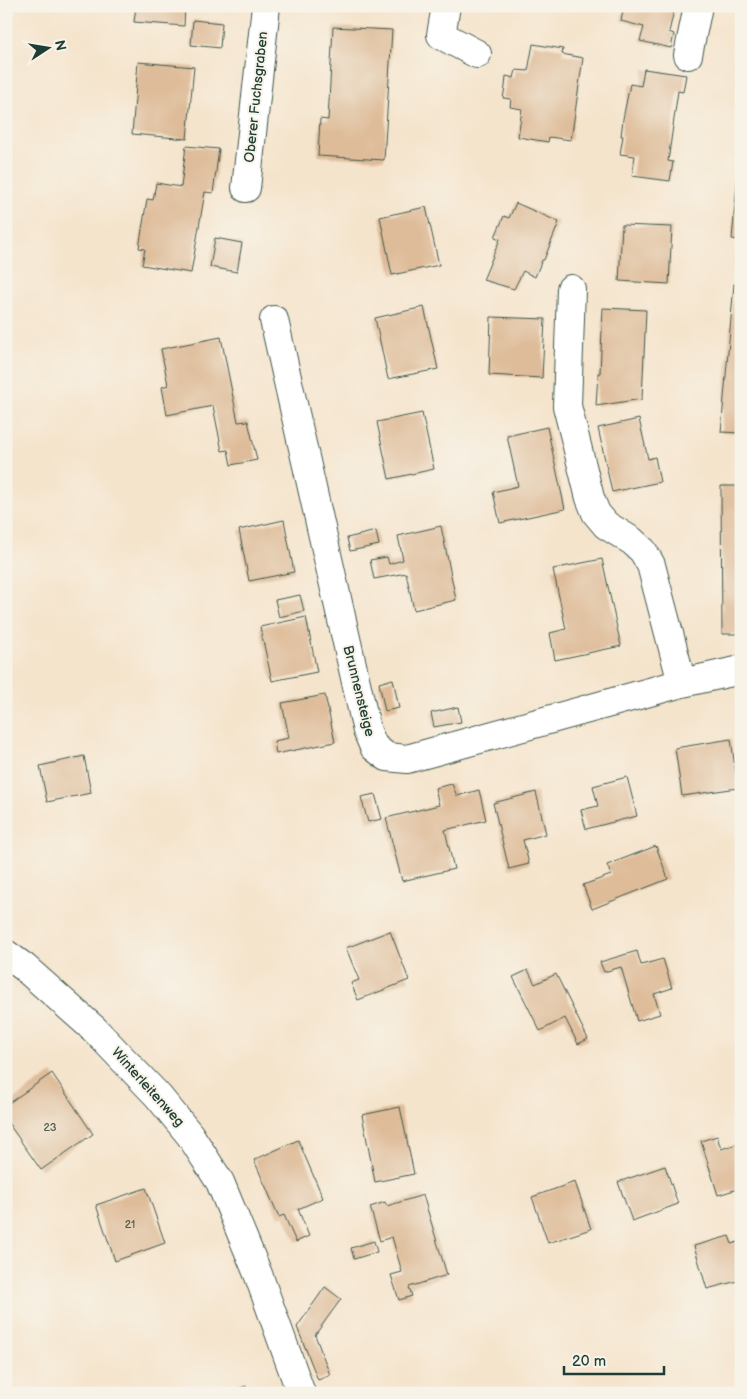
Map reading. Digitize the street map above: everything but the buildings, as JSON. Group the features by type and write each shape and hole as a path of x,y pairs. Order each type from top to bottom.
{"street":[{"name":"Oberer Fuchsgraben","path":"246,188 266,6"},
{"path":"446,6 441,34 477,54"},
{"path":"688,55 698,6"},
{"path":"571,289 567,406 590,498 596,513 606,525 632,541 643,551 651,566 682,683"},
{"name":"Brunnensteige","path":"274,320 367,731 374,747 387,757 407,759 682,683 741,670"},
{"name":"Winterleitenweg","path":"6,954 95,1030 158,1096 190,1136 220,1182 258,1274 301,1393"}]}
